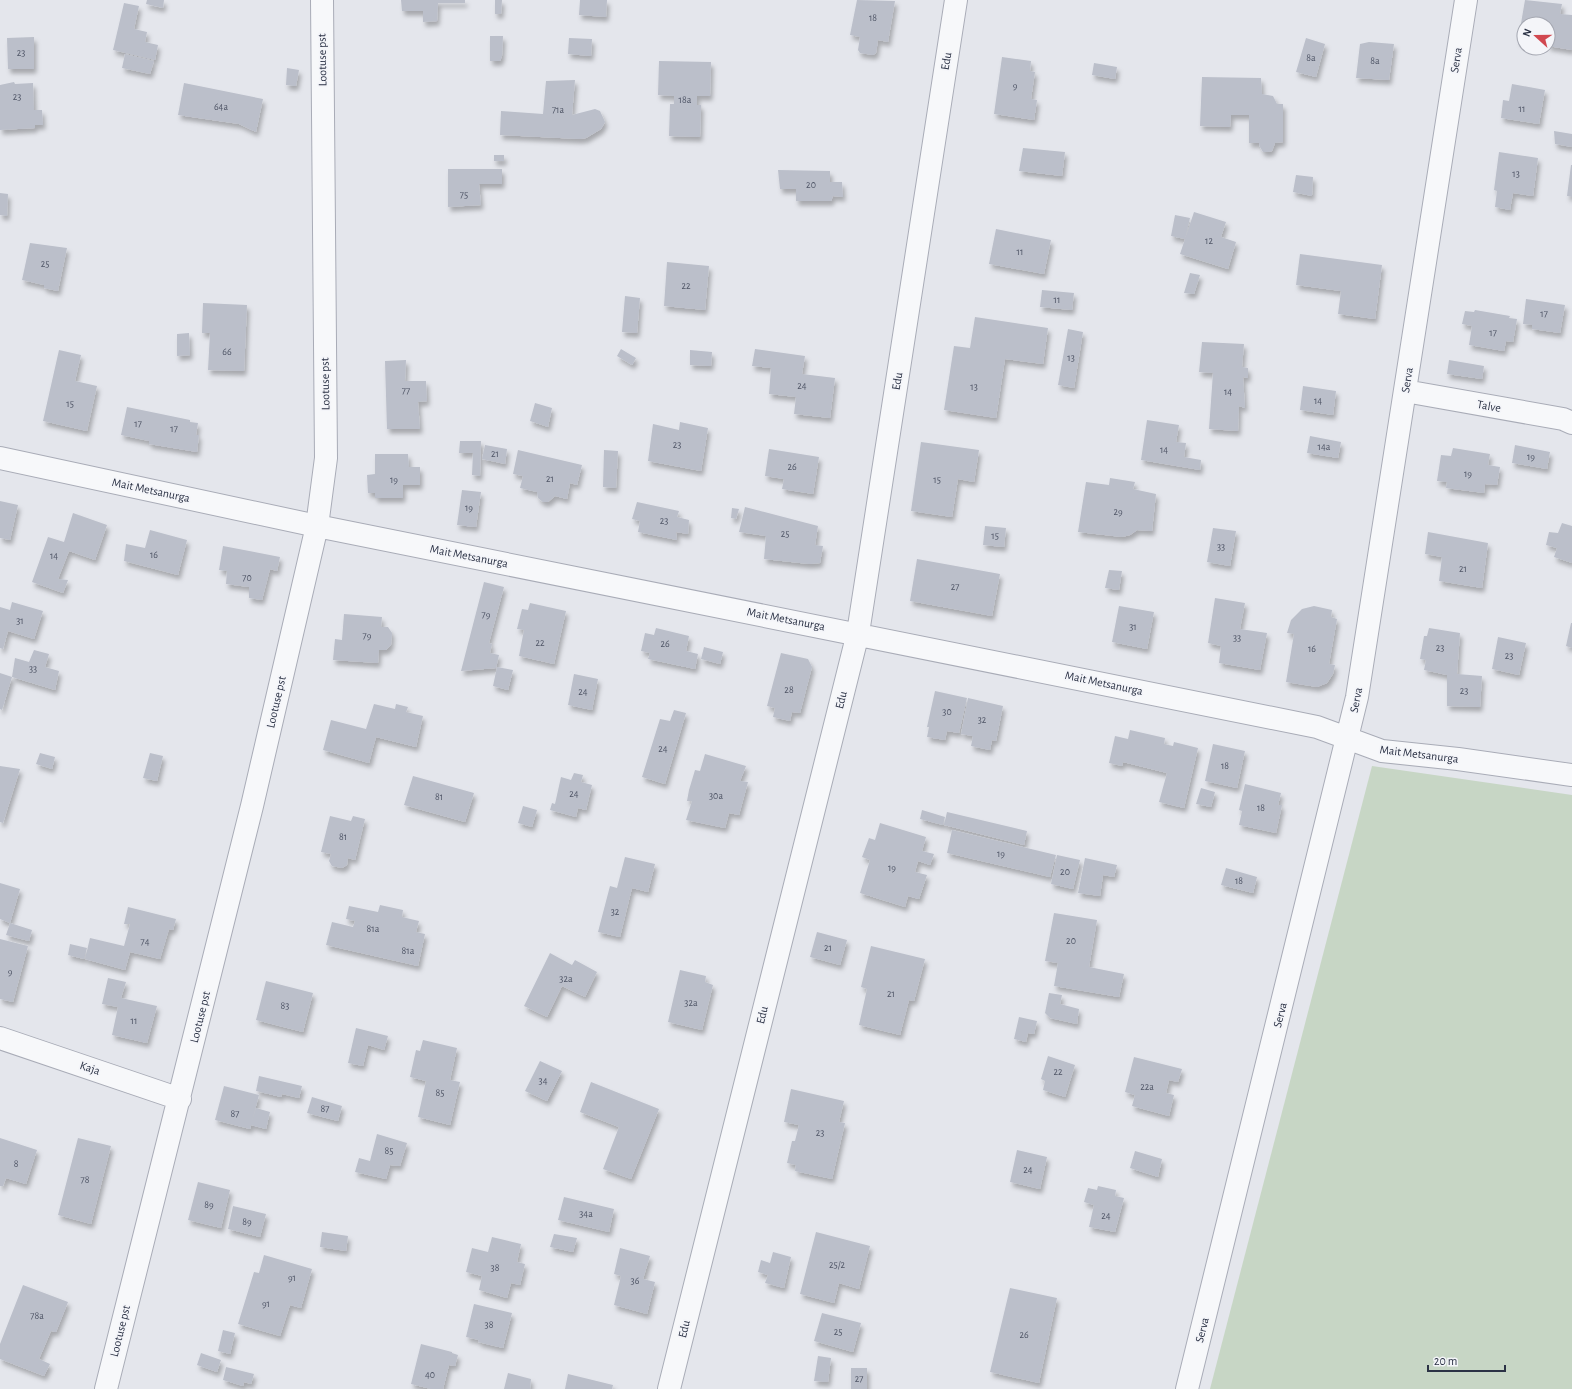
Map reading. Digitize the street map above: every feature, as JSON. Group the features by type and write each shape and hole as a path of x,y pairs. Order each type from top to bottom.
{"street":[{"name":"Lootuse pst","path":"106,1389 180,1099 252,806 317,526 326,458 322,0"},
{"name":"Edu","path":"669,1389 858,633 956,0"},
{"name":"Serva","path":"1187,1389 1357,697 1466,0"},
{"name":"Talve","path":"1405,391 1563,419 1572,423"},
{"name":"Mait Metsanurga","path":"0,458 317,526 858,633 1317,727 1382,751 1458,759 1572,775"},
{"name":"Kaja","path":"0,1038 180,1099"}],"green space":[{"path":"1372,766 1572,795 1572,1389 1210,1389"}],"building":[{"path":"147,0 164,0 163,8 146,4"},
{"path":"401,0 465,0 465,3 438,3 437,21 423,22 423,11 402,11"},
{"path":"495,0 502,0 501,14 495,14"},
{"path":"580,0 607,0 606,17 579,15"},
{"path":"857,0 895,1 888,42 878,40 876,53 873,55 860,53 858,50 860,37 850,35"},
{"path":"1525,0 1562,4 1560,14 1572,15 1572,50 1556,47 1556,16 1522,16"},
{"path":"124,3 139,6 134,29 147,32 145,42 158,45 155,60 113,50"},
{"path":"490,36 503,36 502,56 500,61 490,61"},
{"path":"34,37 34,69 8,69 7,38"},
{"path":"569,38 592,39 591,56 568,54"},
{"path":"1306,38 1325,44 1316,77 1296,72"},
{"path":"1369,42 1394,44 1389,80 1356,78 1360,44"},
{"path":"125,54 154,61 150,74 122,68"},
{"path":"1002,57 1031,61 1030,71 1035,72 1031,99 1037,100 1034,120 994,114"},
{"path":"659,61 711,62 710,96 697,96 697,105 701,105 700,137 669,136 670,104 674,104 674,96 658,95"},
{"path":"1094,63 1117,67 1115,79 1092,75"},
{"path":"287,68 299,70 296,86 286,85"},
{"path":"1202,77 1261,78 1262,94 1273,96 1277,104 1283,104 1283,142 1275,143 1272,151 1268,152 1263,152 1259,143 1249,143 1249,115 1231,115 1230,127 1200,126"},
{"path":"575,80 572,115 595,109 600,111 605,122 601,129 586,138 580,139 500,135 501,111 543,114 546,81"},
{"path":"14,82 15,84 33,83 34,110 42,110 43,125 35,125 35,128 0,130 0,85"},
{"path":"184,83 263,99 256,132 239,124 178,115"},
{"path":"1512,84 1545,90 1539,124 1501,118 1503,100 1509,101"},
{"path":"1554,131 1572,134 1572,147 1555,144"},
{"path":"1023,148 1065,152 1062,176 1019,171"},
{"path":"1499,152 1538,158 1533,196 1513,193 1510,210 1495,207 1497,191 1494,190"},
{"path":"494,155 504,155 504,161 494,161"},
{"path":"1572,165 1572,197 1567,196"},
{"path":"448,169 502,169 502,184 479,184 481,205 448,207"},
{"path":"778,170 830,171 830,182 842,182 843,197 833,196 831,201 796,201 796,189 780,189"},
{"path":"1296,175 1313,177 1312,196 1293,192"},
{"path":"0,193 8,194 7,216 0,215"},
{"path":"1194,212 1226,222 1221,237 1236,242 1228,269 1180,254"},
{"path":"1175,215 1190,218 1185,239 1171,236"},
{"path":"996,229 1051,240 1044,274 989,264"},
{"path":"30,243 67,248 58,291 44,288 44,285 22,280"},
{"path":"1300,254 1382,265 1375,319 1338,314 1341,291 1296,285"},
{"path":"667,262 709,266 705,310 664,306"},
{"path":"1190,273 1200,275 1194,294 1184,293"},
{"path":"1042,290 1074,293 1072,310 1040,307"},
{"path":"625,296 640,298 637,333 622,332"},
{"path":"1526,299 1565,305 1560,333 1532,329 1532,325 1523,324"},
{"path":"203,303 247,305 244,371 208,370 210,333 202,333"},
{"path":"1475,310 1510,316 1509,318 1517,319 1513,342 1506,341 1504,351 1469,345 1472,326 1462,324 1465,311 1474,312"},
{"path":"975,317 1048,328 1043,364 1005,359 996,418 944,410 954,346 970,348"},
{"path":"1068,329 1083,332 1074,388 1058,385"},
{"path":"189,333 190,355 177,356 177,334"},
{"path":"1202,342 1244,344 1242,367 1248,368 1248,378 1243,377 1245,408 1239,406 1238,431 1209,429 1213,373 1199,372"},
{"path":"621,349 636,358 632,365 617,356"},
{"path":"755,349 805,356 802,374 835,378 830,418 794,414 796,397 769,394 771,368 752,366"},
{"path":"59,350 81,355 75,381 97,386 87,431 43,421"},
{"path":"690,350 712,352 711,366 690,365"},
{"path":"406,360 405,381 426,381 427,401 418,402 420,429 387,429 385,361"},
{"path":"1449,360 1484,366 1482,379 1447,374"},
{"path":"1303,386 1336,391 1333,415 1300,410"},
{"path":"535,403 552,408 548,427 530,421"},
{"path":"127,407 198,423 196,435 199,435 197,452 149,444 149,441 121,435"},
{"path":"1147,420 1179,425 1176,442 1186,443 1184,457 1201,460 1200,470 1141,460"},
{"path":"680,422 708,428 701,471 648,461 653,424 679,430"},
{"path":"1310,436 1341,442 1338,458 1307,453"},
{"path":"460,441 481,441 480,476 472,475 473,453 459,453"},
{"path":"921,442 979,450 974,482 958,479 952,517 911,511"},
{"path":"485,445 507,449 505,464 482,459"},
{"path":"1515,445 1550,452 1547,469 1512,463"},
{"path":"1453,448 1490,454 1488,465 1500,467 1497,485 1485,484 1484,493 1446,488 1447,482 1437,481 1441,455 1451,456"},
{"path":"769,449 819,457 813,494 782,489 784,479 765,476"},
{"path":"518,450 582,465 577,485 570,483 567,499 555,496 548,502 543,502 538,498 537,492 520,488 523,476 513,474"},
{"path":"604,450 618,451 616,488 603,487"},
{"path":"375,454 408,454 409,467 420,467 420,485 403,485 403,498 375,498 375,493 368,493 367,475 375,474"},
{"path":"1110,478 1135,482 1133,489 1156,494 1152,531 1137,530 1130,535 1122,537 1078,532 1086,482 1109,485"},
{"path":"462,490 481,492 476,527 457,525"},
{"path":"0,501 18,505 10,540 0,538"},
{"path":"637,502 679,511 677,517 689,520 688,534 676,532 677,540 638,532 640,521 632,519"},
{"path":"745,507 818,526 815,545 823,546 820,563 809,564 764,559 766,536 739,532"},
{"path":"732,508 739,509 736,519 731,518"},
{"path":"73,513 107,525 95,560 69,551 58,579 68,580 63,593 32,582 48,537 64,542"},
{"path":"1562,523 1572,526 1572,563 1554,557 1557,548 1546,545 1549,532 1558,533"},
{"path":"985,526 1006,528 1004,547 983,545"},
{"path":"1213,528 1236,531 1230,566 1207,562"},
{"path":"150,530 187,540 178,575 124,561 126,544 145,548"},
{"path":"1428,532 1488,543 1482,588 1439,581 1442,557 1425,554"},
{"path":"223,546 280,557 277,571 270,569 262,600 249,598 249,587 226,584 227,571 219,570"},
{"path":"917,559 1000,574 992,616 910,601"},
{"path":"1109,570 1122,571 1119,590 1105,588"},
{"path":"484,582 504,587 489,643 492,644 490,653 499,655 496,668 461,671"},
{"path":"1215,598 1245,603 1240,629 1267,633 1260,670 1219,663 1221,646 1208,643"},
{"path":"12,602 43,611 34,639 8,631 3,649 0,648 0,607 10,610"},
{"path":"530,603 566,611 554,664 519,656 524,630 517,629 522,609 528,610"},
{"path":"1119,606 1154,612 1147,649 1112,642"},
{"path":"1314,606 1332,610 1331,617 1337,619 1329,664 1335,665 1333,674 1327,683 1317,687 1286,682 1294,634 1287,633 1291,620 1302,609"},
{"path":"344,614 382,617 381,627 388,627 392,633 391,645 386,650 379,650 378,663 333,660 335,639 342,640"},
{"path":"1572,623 1572,648 1566,646"},
{"path":"656,628 689,636 686,651 698,654 695,669 648,659 650,653 641,651 645,633 654,635"},
{"path":"1429,628 1460,633 1457,674 1482,676 1480,707 1447,706 1447,675 1424,670 1426,660 1420,659 1424,636 1427,636"},
{"path":"1498,637 1526,643 1519,675 1492,669"},
{"path":"704,647 723,652 720,664 701,659"},
{"path":"34,650 49,654 45,667 59,671 55,690 12,677 15,658 29,662"},
{"path":"781,653 808,659 812,667 800,713 792,712 790,721 773,717 775,708 767,706"},
{"path":"497,667 513,670 508,690 493,686"},
{"path":"0,673 12,677 2,710 0,709"},
{"path":"574,674 598,679 592,710 568,705"},
{"path":"935,691 967,698 959,733 947,731 945,740 927,737 929,727 927,727"},
{"path":"968,698 1003,706 996,741 992,740 990,750 971,746 973,736 961,734"},
{"path":"374,704 395,709 396,704 408,707 406,712 423,716 416,747 376,737 369,763 323,750 331,720 366,729"},
{"path":"674,710 686,713 665,784 642,777 660,719 670,721"},
{"path":"1130,730 1165,738 1164,744 1173,746 1174,742 1198,748 1184,808 1159,802 1167,773 1123,762 1122,766 1109,763 1115,736 1128,739"},
{"path":"1213,744 1245,751 1237,788 1205,781"},
{"path":"40,753 55,757 52,769 36,764"},
{"path":"150,753 163,756 157,781 143,778"},
{"path":"705,754 746,766 740,781 748,782 739,815 729,813 725,828 686,820 692,801 687,801 689,790 695,770 700,771"},
{"path":"0,766 20,769 3,823 0,822"},
{"path":"574,773 583,775 581,782 592,785 586,810 578,808 576,817 550,810 552,803 555,804 561,777 571,780"},
{"path":"413,776 474,793 465,822 404,805"},
{"path":"1245,784 1281,793 1278,805 1282,805 1276,833 1239,825 1242,811 1239,810"},
{"path":"1201,788 1215,792 1211,807 1196,804"},
{"path":"523,806 537,810 532,827 518,823"},
{"path":"922,810 945,817 943,825 920,819"},
{"path":"947,812 1027,831 1024,845 944,825"},
{"path":"330,816 351,821 353,816 365,819 355,860 348,858 347,865 342,868 332,866 329,861 331,854 321,852"},
{"path":"880,823 926,837 922,851 934,854 930,865 918,861 915,872 927,875 919,899 908,896 905,907 860,893 870,860 862,857 869,838 875,840"},
{"path":"952,830 1056,855 1050,877 947,853"},
{"path":"1057,855 1080,860 1073,889 1051,884"},
{"path":"625,857 655,864 648,892 632,888 620,937 598,932 610,886 617,888"},
{"path":"1085,858 1117,865 1114,877 1103,875 1100,896 1078,893"},
{"path":"1226,868 1257,877 1253,893 1221,885"},
{"path":"0,883 20,889 10,923 0,919"},
{"path":"380,905 403,910 402,917 419,921 416,932 425,934 418,966 326,945 332,922 353,927 355,921 346,919 349,906 378,912"},
{"path":"128,907 176,919 173,930 169,929 160,959 130,952 125,970 85,959 90,938 124,946 130,924 124,924"},
{"path":"1054,913 1097,920 1089,967 1124,974 1119,997 1054,986 1058,963 1045,961"},
{"path":"10,923 32,930 29,941 6,935"},
{"path":"817,932 847,940 840,965 810,957"},
{"path":"0,939 28,946 13,1002 0,999"},
{"path":"70,944 87,948 84,959 68,955"},
{"path":"871,946 925,959 914,1001 909,1000 900,1035 859,1025 867,989 861,987"},
{"path":"550,953 572,965 575,960 597,972 585,997 562,986 547,1017 524,1006"},
{"path":"680,970 706,976 705,982 713,985 702,1030 668,1022"},
{"path":"108,978 126,982 121,998 157,1006 147,1043 112,1035 118,1007 102,1004"},
{"path":"266,981 313,993 303,1032 256,1020"},
{"path":"1049,993 1062,995 1060,1004 1079,1009 1077,1024 1050,1018 1045,1013"},
{"path":"1019,1017 1037,1021 1034,1034 1028,1033 1026,1042 1014,1039"},
{"path":"356,1028 388,1036 384,1050 368,1045 363,1066 348,1063"},
{"path":"423,1040 457,1048 450,1080 460,1082 450,1125 418,1117 426,1081 410,1077 416,1050 420,1051"},
{"path":"1048,1056 1075,1065 1065,1097 1043,1090 1045,1081 1041,1079"},
{"path":"1134,1057 1182,1069 1178,1082 1169,1080 1166,1093 1174,1095 1169,1116 1132,1106 1135,1095 1125,1092"},
{"path":"540,1061 562,1071 547,1101 525,1091"},
{"path":"259,1076 302,1086 299,1098 282,1094 281,1097 256,1091"},
{"path":"591,1082 659,1109 631,1179 603,1169 619,1127 580,1112"},
{"path":"224,1086 259,1095 252,1121 256,1108 270,1112 266,1129 251,1125 250,1129 215,1120"},
{"path":"791,1089 844,1101 839,1122 845,1123 832,1179 795,1171 796,1165 787,1163 792,1141 795,1141 799,1125 784,1122"},
{"path":"312,1097 342,1106 338,1121 307,1113"},
{"path":"377,1134 407,1143 400,1166 390,1165 386,1179 355,1172 359,1158 370,1161"},
{"path":"0,1138 37,1150 26,1184 6,1178 3,1186 0,1186"},
{"path":"78,1138 111,1146 91,1224 58,1215"},
{"path":"1017,1150 1047,1157 1040,1189 1010,1182"},
{"path":"1135,1151 1162,1159 1158,1177 1130,1168"},
{"path":"198,1182 230,1190 221,1228 188,1220"},
{"path":"1098,1186 1116,1190 1115,1196 1124,1198 1115,1232 1089,1227 1094,1205 1084,1202 1088,1188 1097,1190"},
{"path":"564,1197 614,1209 609,1232 558,1220"},
{"path":"233,1206 266,1214 260,1237 228,1229"},
{"path":"322,1232 348,1236 346,1251 320,1247"},
{"path":"816,1232 870,1246 859,1289 839,1283 834,1303 800,1294"},
{"path":"554,1234 577,1238 573,1252 550,1247"},
{"path":"492,1237 521,1244 517,1262 525,1264 520,1285 511,1283 507,1298 479,1290 482,1276 466,1272 472,1248 488,1252"},
{"path":"620,1248 650,1256 643,1279 655,1282 647,1314 614,1305 621,1276 614,1274"},
{"path":"773,1252 791,1257 784,1288 765,1283 768,1275 758,1272 761,1260 770,1263"},
{"path":"264,1255 312,1269 301,1308 290,1305 280,1336 238,1324 254,1272 259,1273"},
{"path":"23,1285 68,1302 56,1332 51,1331 39,1359 50,1364 44,1376 0,1359 0,1344"},
{"path":"1010,1288 1057,1298 1039,1383 990,1372"},
{"path":"474,1304 512,1313 503,1348 478,1342 479,1340 466,1337"},
{"path":"822,1313 861,1323 853,1352 814,1341"},
{"path":"223,1330 235,1333 230,1354 218,1351"},
{"path":"421,1344 458,1355 455,1366 449,1365 443,1389 431,1389 411,1384"},
{"path":"201,1353 221,1360 217,1372 197,1365"},
{"path":"818,1356 831,1358 828,1382 814,1381"},
{"path":"226,1367 254,1374 251,1384 244,1382 243,1386 223,1380"},
{"path":"851,1368 867,1368 867,1389 851,1389"},
{"path":"508,1373 531,1379 530,1389 504,1389"},
{"path":"568,1374 613,1385 612,1389 565,1389"}]}
